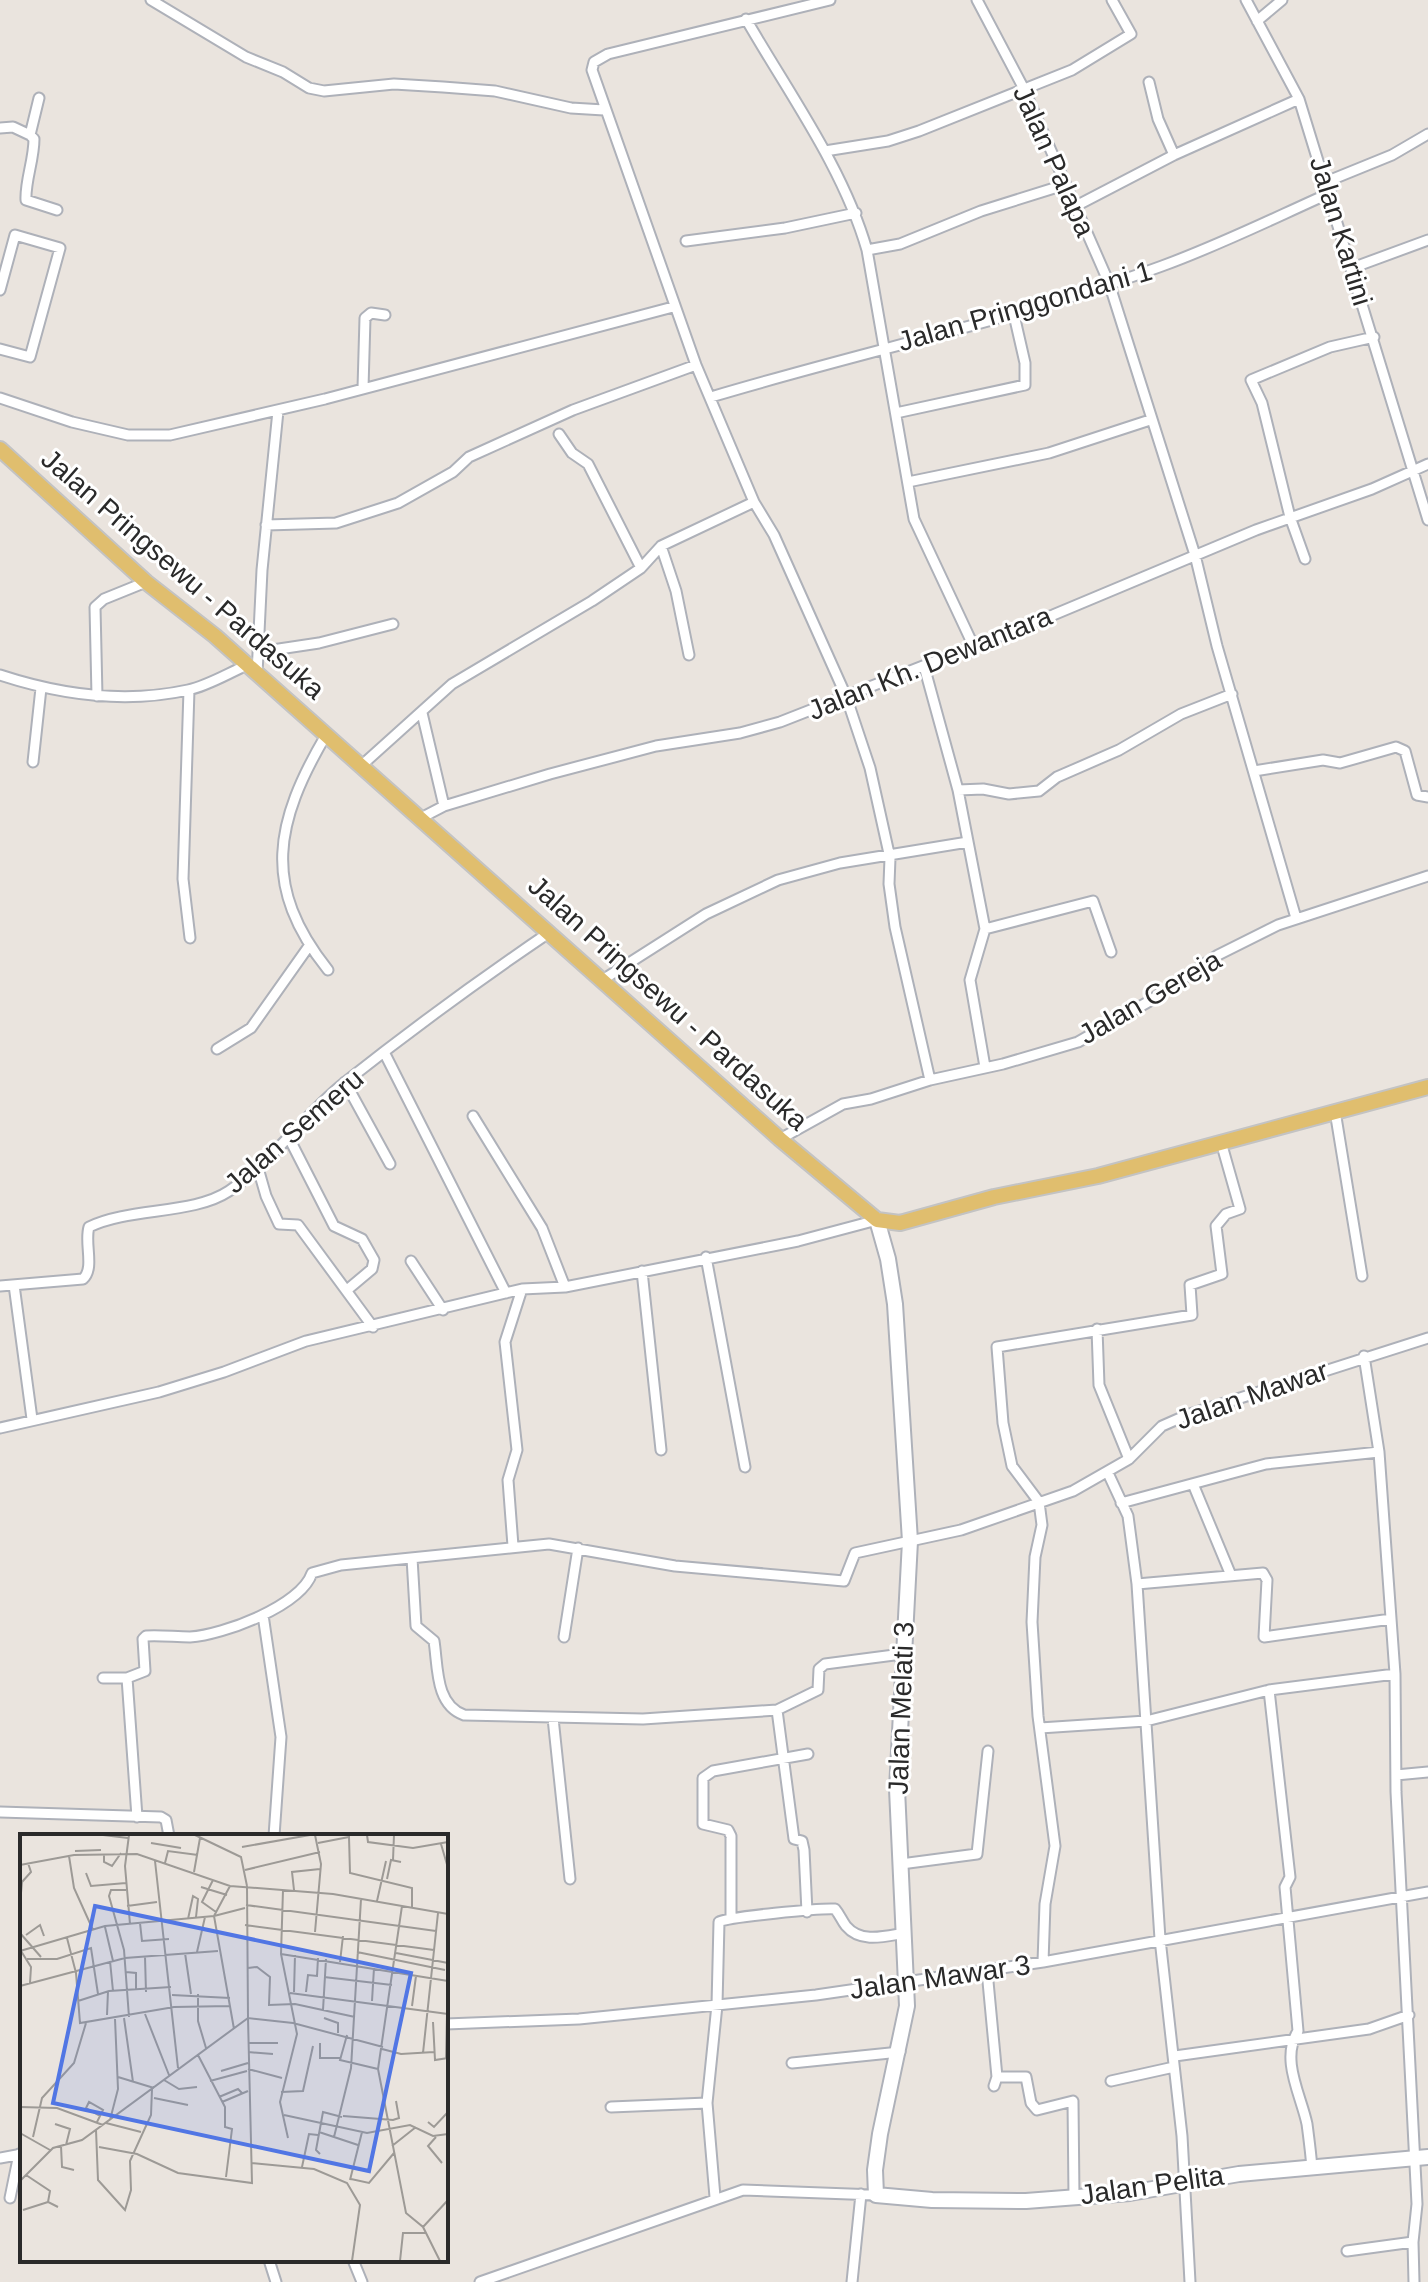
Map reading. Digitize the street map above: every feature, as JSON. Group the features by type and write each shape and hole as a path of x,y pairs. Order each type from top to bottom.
{"main road":[{"name":"Jalan Pringsewu - Pardasuka","path":"0,449 146,582 215,636 604,979 780,1139 877,1220"},
{"path":"877,1220 900,1223 994,1197 1098,1176 1428,1087"}],"street":[{"path":"151,0 219,42 283,72 309,88 324,91 394,84 443,87 495,91 571,108 604,110"},
{"path":"830,0 711,27 676,40 608,54 594,62 594,80 696,365 754,502 774,535 846,696 870,768 890,858 889,884 895,927 930,1080"},
{"name":"Jalan Palapa","path":"977,0 1024,89 1109,283 1195,555 1217,646 1296,918"},
{"path":"825,151 888,141 1072,70 1131,34 1112,0"},
{"name":"Jalan Kartini","path":"1246,0 1299,99 1428,520"},
{"path":"1257,21 1282,0"},
{"path":"746,19 825,151 856,213 867,250 920,537 974,647"},
{"path":"1149,82 1158,119 1174,155"},
{"path":"39,98 30,135 34,153 26,200 57,210"},
{"path":"1074,207 1174,155 1299,99"},
{"path":"0,128 13,127 30,135"},
{"name":"Jalan Pringgondani 1","path":"711,397 885,347 1014,315 1253,231 1330,193 1333,179 1392,155 1428,134"},
{"path":"867,250 900,244 981,211 1064,185"},
{"path":"686,241 785,228 856,213"},
{"path":"0,290 15,235 60,248 30,357 0,349"},
{"path":"1352,268 1428,240"},
{"path":"0,398 72,422 128,435 196,431 673,307"},
{"path":"363,388 365,318 371,313 385,315"},
{"path":"896,413 1025,385 1025,363 1014,315"},
{"path":"1305,559 1290,517 1273,442 1251,380 1330,347 1374,337"},
{"path":"266,525 336,523 398,503 453,472 469,457 573,410 696,365"},
{"path":"0,675 41,688 97,696 189,690 251,670 259,652 266,525 278,411"},
{"path":"908,482 1049,453 1150,420"},
{"path":"559,434 572,453 588,464 641,568"},
{"name":"Jalan Kh. Dewantara","path":"419,819 444,806 656,746 759,729 974,647 1195,555 1290,517 1372,489 1428,464"},
{"path":"362,765 452,684 592,601 641,568 661,546 754,502"},
{"path":"661,546 676,591 689,655"},
{"path":"97,696 95,607 104,599 146,582"},
{"path":"259,652 332,640 393,624"},
{"path":"924,666 958,790 985,929 970,980 985,1067"},
{"path":"33,762 41,688"},
{"path":"189,690 183,879 190,938"},
{"path":"958,790 983,789 1009,794 1039,791 1057,777 1119,750 1181,714 1232,694"},
{"path":"422,713 444,806"},
{"path":"326,735 299,780 288,811 283,851 291,913 309,946 328,970"},
{"path":"1254,771 1323,760 1340,763 1398,748 1409,760 1417,795 1428,797"},
{"path":"604,979 706,914 778,880 840,863 890,858 968,842"},
{"name":"Jalan Gereja","path":"780,1139 843,1104 1078,1042 1148,1002 1218,955 1296,918 1428,876"},
{"path":"985,929 1093,901 1111,952"},
{"name":"Jalan Semeru","path":"0,1286 83,1279 89,1269 86,1237 89,1227 175,1205 201,1205 227,1192 258,1168 345,1082 385,1054 448,1001 550,932"},
{"path":"217,1049 251,1028 309,946"},
{"path":"385,1054 506,1293"},
{"path":"345,1082 390,1164"},
{"path":"1335,1111 1362,1276"},
{"path":"473,1116 542,1228 565,1287"},
{"path":"289,1138 334,1226 362,1239 371,1251 375,1265 347,1290"},
{"path":"1043,1962 1045,1904 1055,1846 1040,1728 1032,1598 1035,1557 1042,1525 1039,1502 1012,1466 1003,1423 997,1347 1097,1329 1147,1326 1188,1317 1192,1311 1190,1285 1222,1274 1216,1226 1226,1214 1240,1209 1221,1142"},
{"path":"258,1168 279,1224 298,1225 373,1327"},
{"path":"0,1428 159,1392 306,1341 522,1289 565,1287 798,1241 877,1220"},
{"name":"Jalan Melati 3","path":"869,2195 907,2006 897,1789 910,1541 895,1304 888,1259 877,1220"},
{"path":"706,1257 745,1467"},
{"path":"411,1261 443,1310"},
{"path":"642,1271 661,1450"},
{"path":"14,1285 32,1419"},
{"path":"513,1546 508,1480 517,1450 505,1342 522,1289"},
{"path":"1097,1329 1099,1385 1129,1459"},
{"name":"Jalan Mawar","path":"578,1548 675,1566 839,1582 848,1576 855,1553 961,1530 1073,1491 1129,1459 1162,1426 1364,1356 1428,1338"},
{"path":"1364,1356 1379,1452 1395,1674 1396,1775 1409,2015 1422,2158 1413,2242 1414,2282"},
{"path":"1121,1503 1266,1464 1379,1452"},
{"path":"1108,1473 1128,1516 1137,1584 1152,1766 1160,1939 1174,2062 1190,2282"},
{"path":"1193,1484 1230,1573"},
{"path":"103,1678 127,1678 145,1671 143,1639 146,1636 191,1637 263,1615 305,1589 312,1573 320,1569 513,1546 578,1548 564,1637"},
{"path":"412,1558 415,1621 420,1631 434,1641 442,1694 454,1711 464,1715 643,1719 777,1710 818,1690 819,1669 825,1664 902,1654"},
{"path":"1137,1584 1230,1573 1263,1573 1267,1580 1264,1637 1391,1619"},
{"path":"263,1615 281,1737 274,1834"},
{"path":"1040,1728 1146,1721 1269,1690 1395,1674"},
{"path":"127,1678 137,1817"},
{"path":"1269,1690 1290,1873 1285,1885 1298,2031 1292,2041 1291,2065 1306,2123 1312,2169"},
{"path":"777,1710 794,1839 802,1841 807,1912"},
{"path":"553,1718 570,1879"},
{"path":"901,1864 977,1854 988,1751"},
{"path":"731,1917 731,1836 728,1830 703,1824 703,1778 713,1771 764,1764 782,1756 808,1754"},
{"path":"1396,1775 1428,1772"},
{"path":"0,1812 51,1811 161,1817 166,1820 169,1834"},
{"name":"Jalan Mawar 3","path":"448,2024 579,2019 987,1971 1428,1892"},
{"path":"715,2197 707,2103 717,2005 719,1922 731,1917 835,1909 846,1926 869,1938 905,1933"},
{"path":"987,1971 995,2081 1026,2077 1031,2103 1037,2110 1073,2101 1074,2197"},
{"path":"1111,2081 1174,2062 1369,2029 1409,2015"},
{"path":"792,2063 900,2052"},
{"path":"611,2107 707,2103"},
{"path":"0,2158 20,2154 10,2198"},
{"name":"Jalan Pelita","path":"869,2195 957,2200 1074,2197 1130,2193 1182,2182 1422,2158"},
{"path":"480,2282 715,2197 765,2188 869,2195 852,2282"},
{"path":"1347,2251 1413,2242"},
{"path":"270,2262 276,2282"},
{"path":"354,2262 362,2282"}]}
